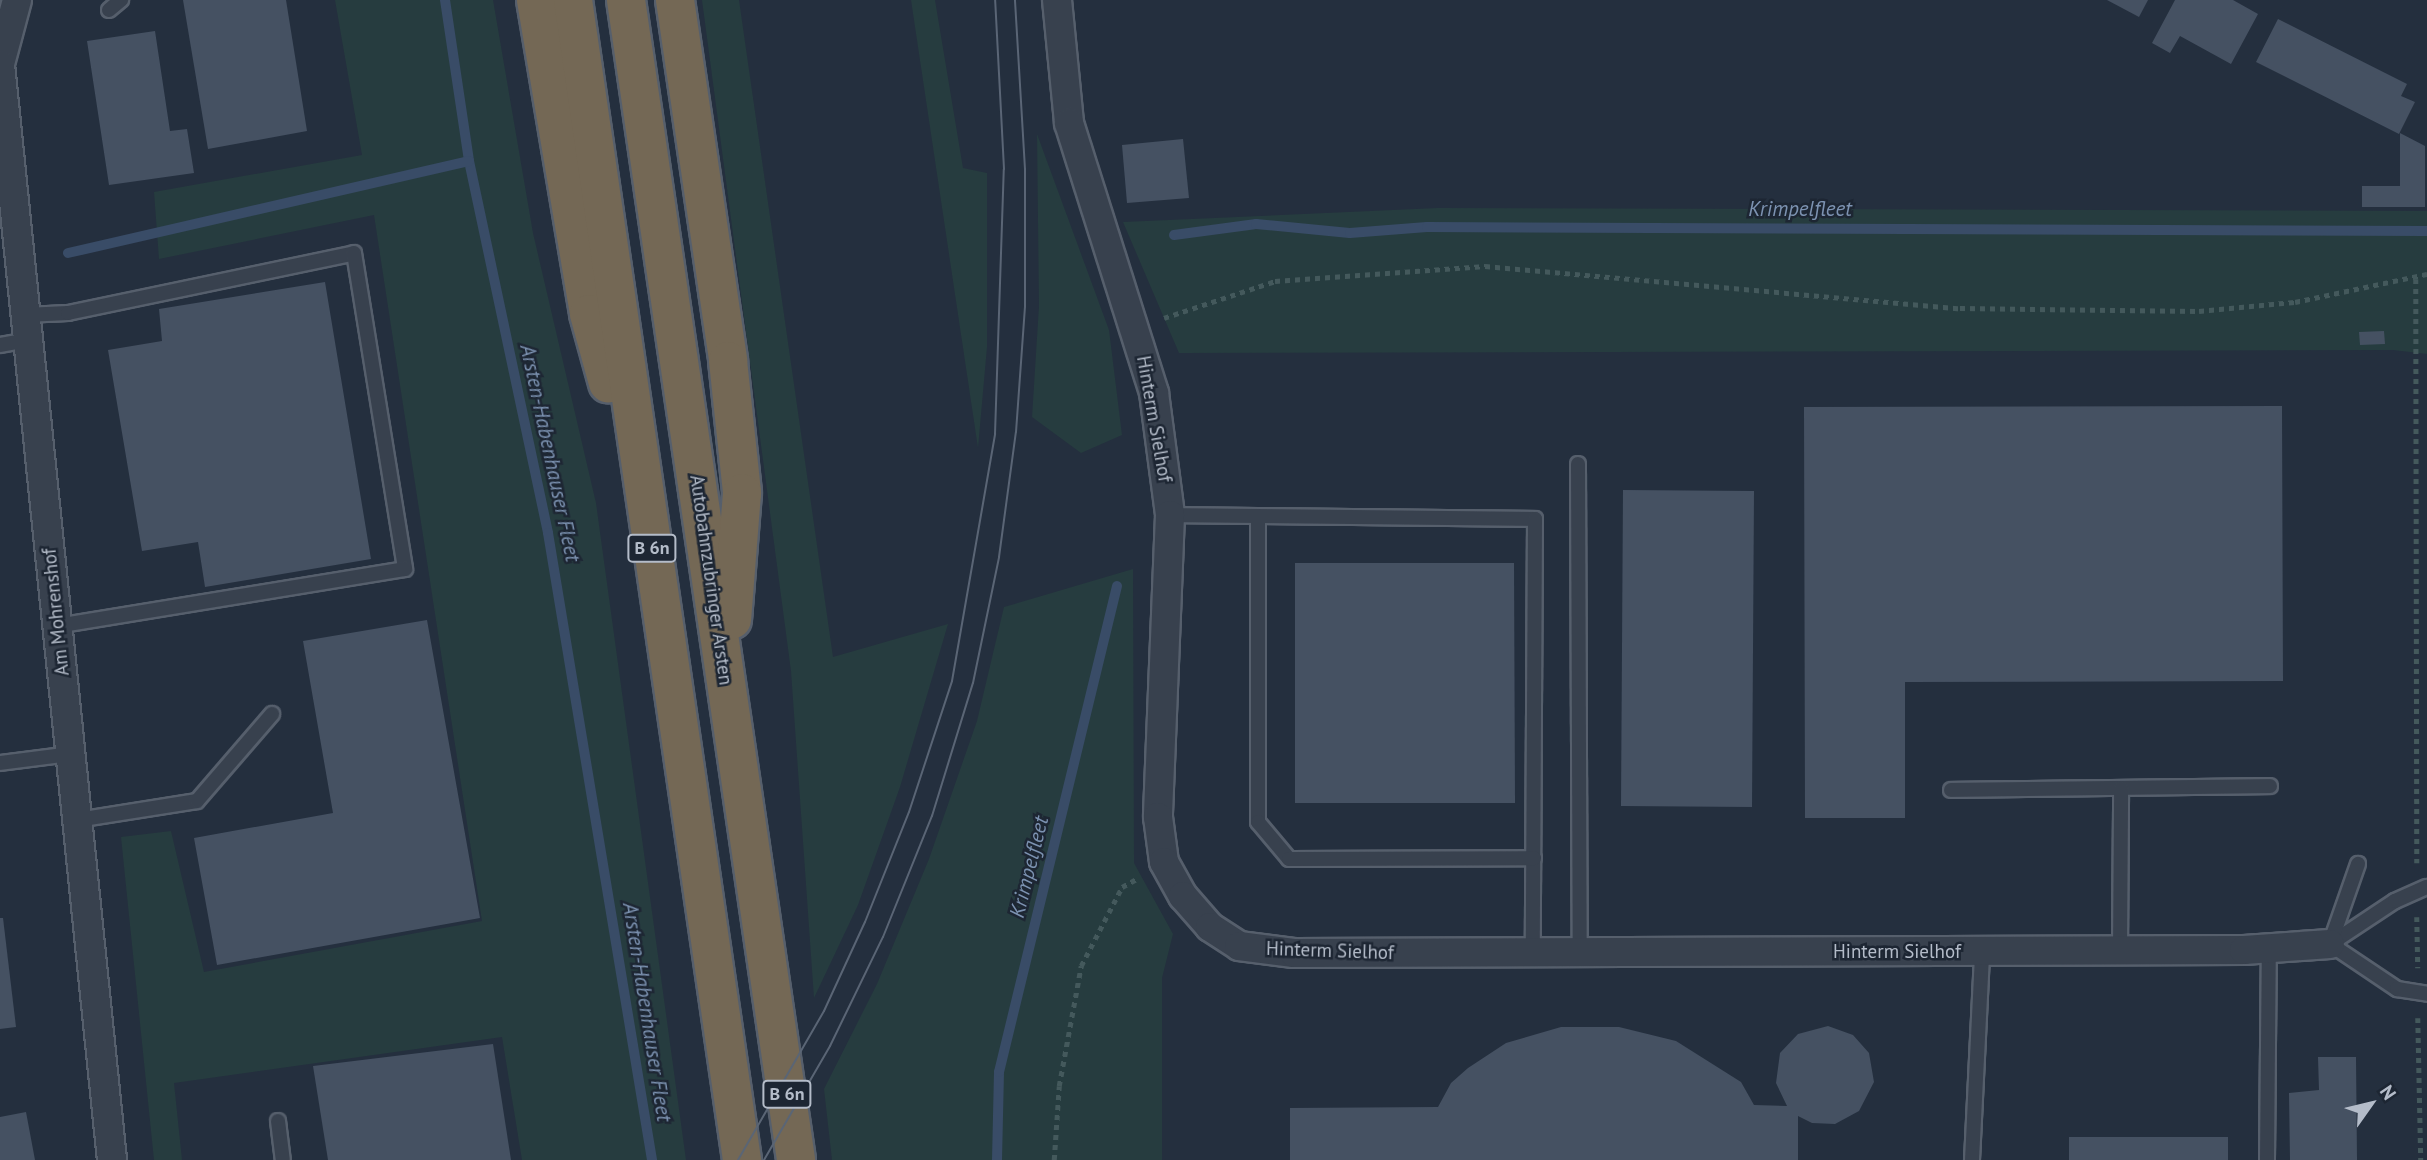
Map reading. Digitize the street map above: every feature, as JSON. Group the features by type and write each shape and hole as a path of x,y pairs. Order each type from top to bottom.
{"highway":[{"name":"B 6n","path":"573,0 742,1160"},
{"name":"Autobahnzubringer Arsten","path":"626,0 796,1160"},
{"path":"675,0 728,361 742,493 727,688"},
{"path":"535,4 589,314 649,527"}],"street":[{"name":"Am Mohrenshof","path":"17,0 0,64 6,188 27,328 112,1160"},
{"name":"Hinterm Sielhof","path":"1057,0 1069,123 1137,328 1154,393 1170,515 1158,817 1164,862 1183,896 1210,928 1239,946 1294,953 1580,955 1982,952 2269,948 2330,944"}],"lane":[{"path":"109,10 121,0"},
{"path":"0,345 27,328 68,313 354,253 405,569 57,626"},
{"path":"1578,464 1580,955"},
{"path":"1170,515 1535,519 1533,955"},
{"path":"1258,516 1258,822 1289,859 1534,858"},
{"path":"77,820 197,801 272,714"},
{"path":"0,763 70,754"},
{"path":"1951,790 2270,786"},
{"path":"2120,950 2121,788"},
{"path":"2330,944 2358,864"},
{"path":"2330,944 2395,901 2422,890"},
{"path":"2330,944 2397,989 2422,993"},
{"path":"2267,1160 2269,948"},
{"path":"1972,1160 1982,952"},
{"path":"278,1121 283,1160"}],"path":[{"path":"1137,328 1275,281 1485,267 1960,308 2199,312 2295,302 2416,279 2427,274"},
{"path":"2416,279 2422,890 2421,1160"},
{"path":"1054,1160 1059,1086 1082,967 1122,887 1164,862"}],"green space":[{"path":"335,0 493,0 533,233 596,503 686,1160 522,1160 502,1037 174,1083 182,1160 154,1160 121,837 171,831 204,972 482,921 374,215 159,259 154,192 362,155"},
{"path":"702,0 739,0 833,657 948,624 900,787 858,905 814,998 791,671"},
{"path":"911,0 935,0 963,168 987,173 987,347 978,448"},
{"path":"1037,134 1109,330 1122,435 1081,453 1032,417 1039,306"},
{"path":"1438,208 2427,211 2427,354 2393,350 1179,353 1123,222"},
{"path":"1133,569 1134,863 1173,934 1162,978 1162,1160 832,1160 824,1089 877,984 929,859 977,721 1004,607"}],"building":[{"path":"183,0 286,0 307,131 208,149"},
{"path":"2107,0 2148,0 2139,17"},
{"path":"2175,0 2233,0 2258,14 2231,64 2180,36 2170,53 2152,43"},
{"path":"2278,19 2407,84 2401,96 2415,102 2399,134 2256,62"},
{"path":"155,31 170,131 187,129 194,173 109,185 87,41"},
{"path":"2400,133 2425,146 2425,207 2362,207 2362,186 2400,186"},
{"path":"1183,139 1189,198 1127,203 1122,145"},
{"path":"325,282 371,559 205,587 198,542 142,551 108,350 162,341 159,309"},
{"path":"2384,331 2385,344 2360,345 2359,332"},
{"path":"2282,406 2283,681 1905,682 1905,818 1805,818 1804,407"},
{"path":"1623,490 1754,491 1752,807 1621,806"},
{"path":"1295,563 1514,563 1515,803 1295,803"},
{"path":"427,620 480,918 217,965 194,838 333,813 303,641"},
{"path":"0,918 3,918 16,1027 0,1029"},
{"path":"1828,1026 1853,1035 1869,1053 1874,1082 1859,1111 1835,1124 1812,1123 1798,1116 1798,1160 1290,1160 1290,1108 1438,1107 1451,1083 1468,1068 1506,1043 1561,1027 1619,1027 1676,1041 1741,1082 1754,1105 1787,1106 1776,1083 1780,1053 1798,1034"},
{"path":"493,1044 511,1160 328,1160 313,1066"},
{"path":"2318,1057 2356,1057 2357,1160 2290,1160 2289,1093 2319,1090"},
{"path":"26,1112 35,1160 0,1160 0,1117"},
{"path":"2069,1137 2228,1137 2228,1160 2069,1160"}],"waterway":[{"name":"Arsten-Habenhauser Fleet","path":"445,0 469,161 548,533 652,1160"},
{"name":"Arsten-Habenhauser Fleet","path":"68,253 469,161"},
{"name":"Krimpelfleet","path":"1174,235 1256,224 1350,233 1427,227 2427,231"},
{"name":"Krimpelfleet","path":"997,1160 999,1072 1117,586"}],"tram line":[{"path":"738,1160 824,1011 865,922 909,812 952,681 995,434 1004,169 995,0"},
{"path":"764,1160 830,1046 883,937 932,816 973,683 999,557 1016,432 1025,307 1025,169 1015,0"}]}
